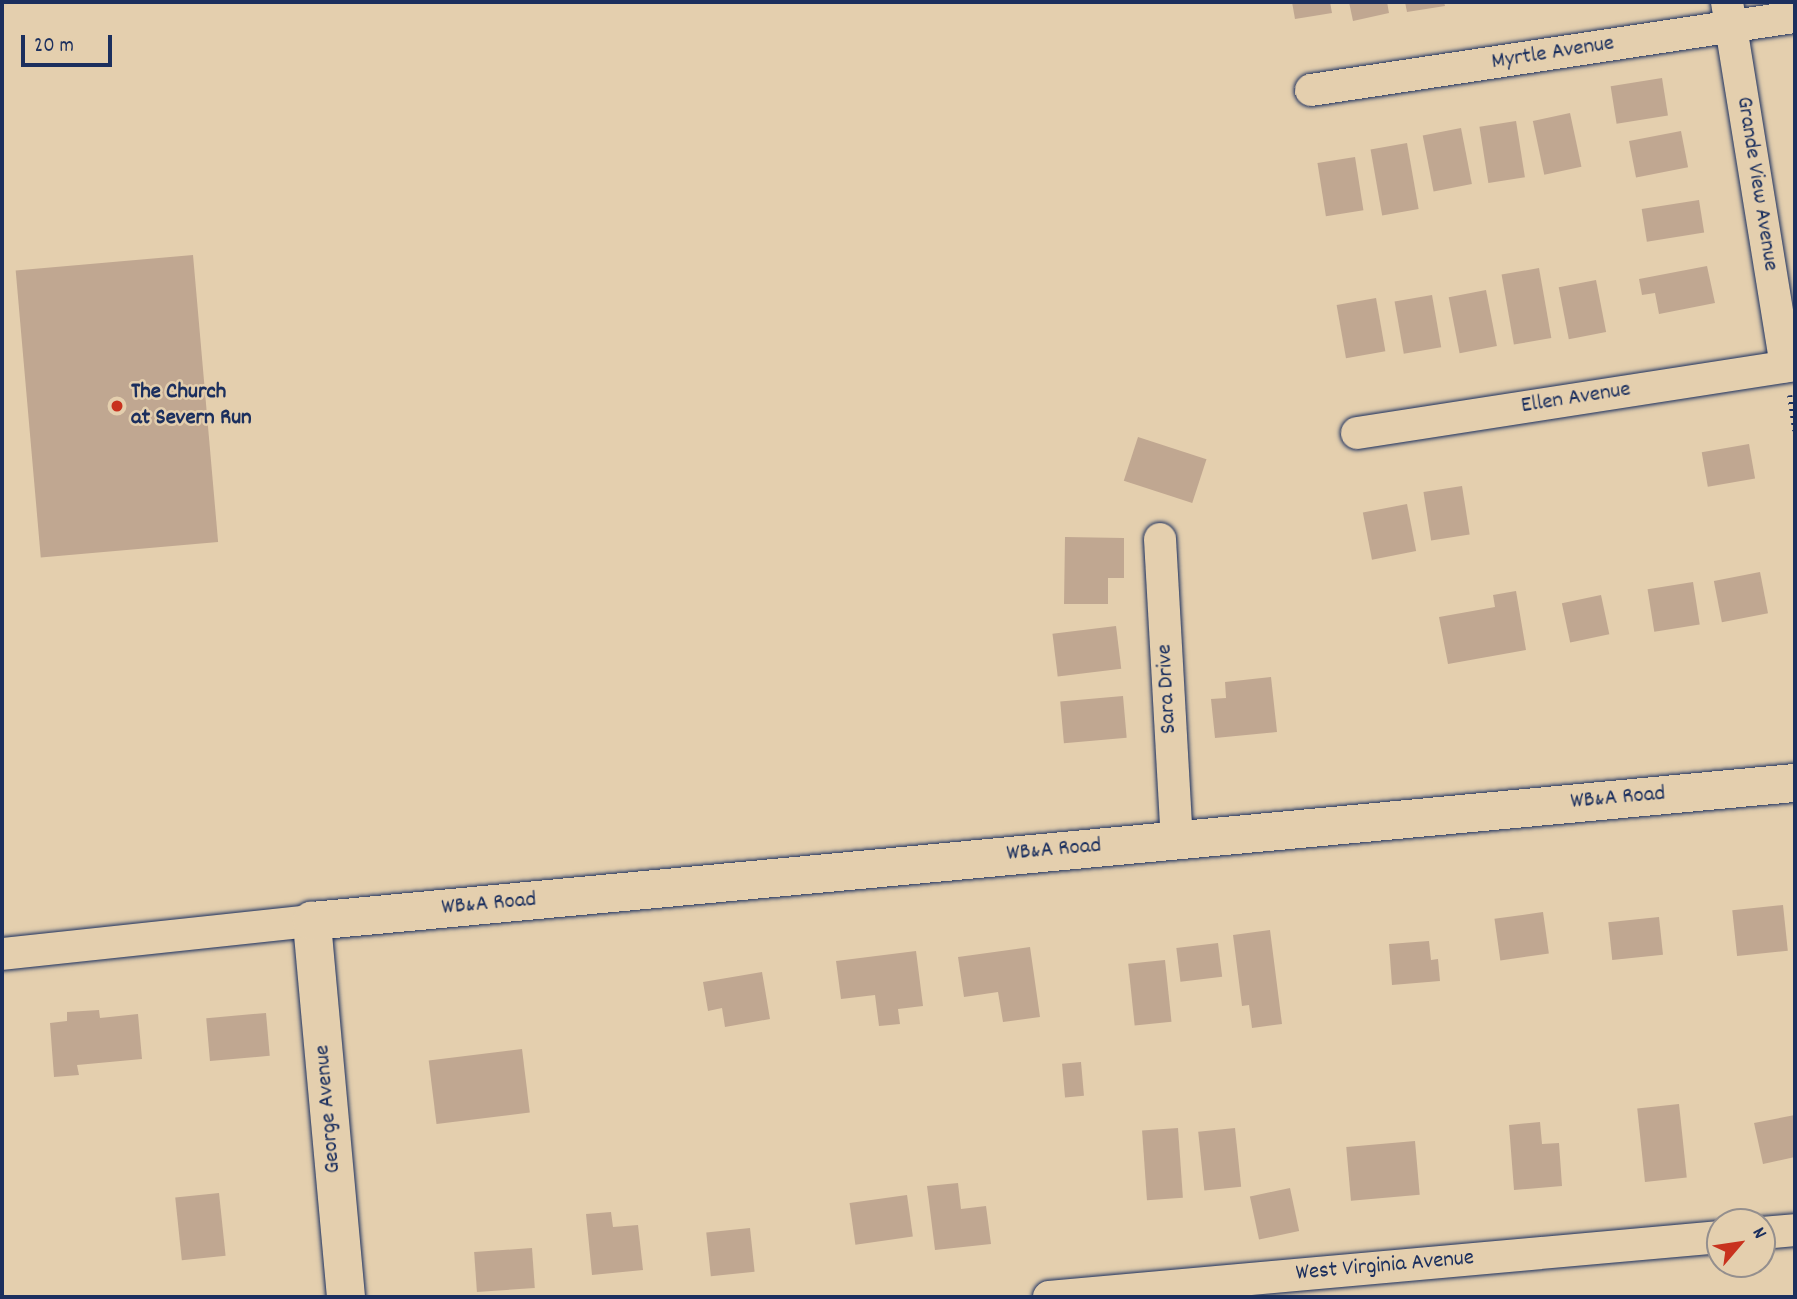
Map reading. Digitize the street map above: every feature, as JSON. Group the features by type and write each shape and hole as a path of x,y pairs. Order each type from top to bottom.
{"street":[{"name":"Myrtle Avenue","path":"1311,90 1728,14 1795,17"},
{"name":"Grande View Avenue","path":"1728,14 1791,366"},
{"name":"Ellen Avenue","path":"1357,433 1791,366"},
{"name":"Sara Drive","path":"1160,539 1177,839"},
{"name":"WB&A Road","path":"312,921 1795,783"},
{"path":"2,954 312,921"},
{"name":"George Avenue","path":"312,921 346,1297"},
{"path":"1776,1232 1795,1230"},
{"name":"West Virginia Avenue","path":"1049,1297 1121,1294 1706,1238"}],"building":[{"path":"1292,2 1330,2 1332,13 1295,19"},
{"path":"1349,2 1387,2 1389,13 1353,21"},
{"path":"1405,2 1444,2 1445,6 1407,12"},
{"path":"1662,78 1668,116 1617,124 1611,86"},
{"path":"1570,113 1581,167 1544,175 1533,121"},
{"path":"1516,121 1525,177 1488,183 1479,127"},
{"path":"1461,128 1472,184 1434,191 1423,135"},
{"path":"1681,131 1688,167 1636,177 1629,141"},
{"path":"1407,143 1419,209 1382,215 1371,149"},
{"path":"1355,157 1363,210 1326,216 1317,163"},
{"path":"1699,200 1704,233 1647,242 1642,209"},
{"name":"The Church at Severn Run","path":"193,255 218,542 41,557 16,271"},
{"path":"1707,266 1715,303 1659,314 1655,293 1642,295 1639,279"},
{"path":"1539,268 1551,338 1514,345 1502,275"},
{"path":"1596,280 1606,332 1569,339 1559,287"},
{"path":"1486,290 1497,346 1460,353 1449,297"},
{"path":"1432,295 1441,347 1404,354 1395,302"},
{"path":"1376,298 1385,351 1346,358 1337,305"},
{"path":"1138,437 1206,459 1192,503 1124,481"},
{"path":"1749,444 1755,478 1708,487 1702,452"},
{"path":"1462,486 1470,534 1431,540 1423,492"},
{"path":"1407,504 1416,551 1372,560 1363,513"},
{"path":"1065,537 1124,538 1124,578 1108,578 1108,604 1064,604"},
{"path":"1760,572 1768,613 1722,622 1714,581"},
{"path":"1693,582 1700,624 1654,632 1648,589"},
{"path":"1516,591 1526,650 1448,664 1439,617 1495,607 1493,595"},
{"path":"1601,595 1609,634 1570,642 1562,603"},
{"path":"1116,626 1121,669 1058,676 1052,634"},
{"path":"1271,677 1277,732 1215,738 1211,699 1226,698 1225,682"},
{"path":"1123,696 1127,738 1064,743 1060,701"},
{"path":"1783,905 1788,951 1737,956 1732,910"},
{"path":"1543,912 1549,954 1500,960 1494,919"},
{"path":"1659,917 1663,955 1612,960 1608,922"},
{"path":"1270,930 1282,1024 1252,1028 1249,1005 1242,1006 1233,935"},
{"path":"1429,941 1431,960 1438,959 1440,981 1392,985 1389,944"},
{"path":"1218,943 1222,977 1180,982 1176,948"},
{"path":"1030,947 1040,1017 1003,1022 998,992 964,997 958,957"},
{"path":"916,951 923,1006 898,1009 900,1024 879,1026 875,995 841,999 836,961"},
{"path":"1165,960 1171,1022 1135,1026 1128,964"},
{"path":"762,972 770,1019 725,1027 722,1008 708,1011 703,982"},
{"path":"99,1010 100,1018 138,1014 142,1059 77,1065 79,1075 54,1077 50,1023 67,1021 67,1012"},
{"path":"266,1013 270,1056 210,1061 206,1018"},
{"path":"522,1049 530,1113 437,1124 429,1060"},
{"path":"1081,1062 1084,1096 1065,1098 1062,1064"},
{"path":"1679,1104 1687,1178 1645,1182 1637,1108"},
{"path":"1795,1115 1795,1157 1763,1164 1754,1123"},
{"path":"1540,1122 1542,1144 1559,1143 1562,1186 1514,1190 1509,1125"},
{"path":"1178,1128 1183,1198 1147,1200 1142,1131"},
{"path":"1235,1128 1241,1187 1204,1191 1198,1132"},
{"path":"1415,1141 1420,1195 1351,1201 1346,1147"},
{"path":"958,1183 961,1209 986,1206 991,1244 935,1250 927,1186"},
{"path":"1290,1188 1299,1231 1259,1240 1250,1197"},
{"path":"219,1193 226,1256 182,1260 175,1198"},
{"path":"907,1195 913,1237 855,1245 850,1203"},
{"path":"611,1212 613,1227 638,1225 643,1270 592,1275 586,1214"},
{"path":"750,1228 755,1272 711,1276 706,1233"},
{"path":"532,1248 535,1288 477,1292 474,1252"}],"place":[{"name":"The Church at Severn Run","path":"117,406"}]}
